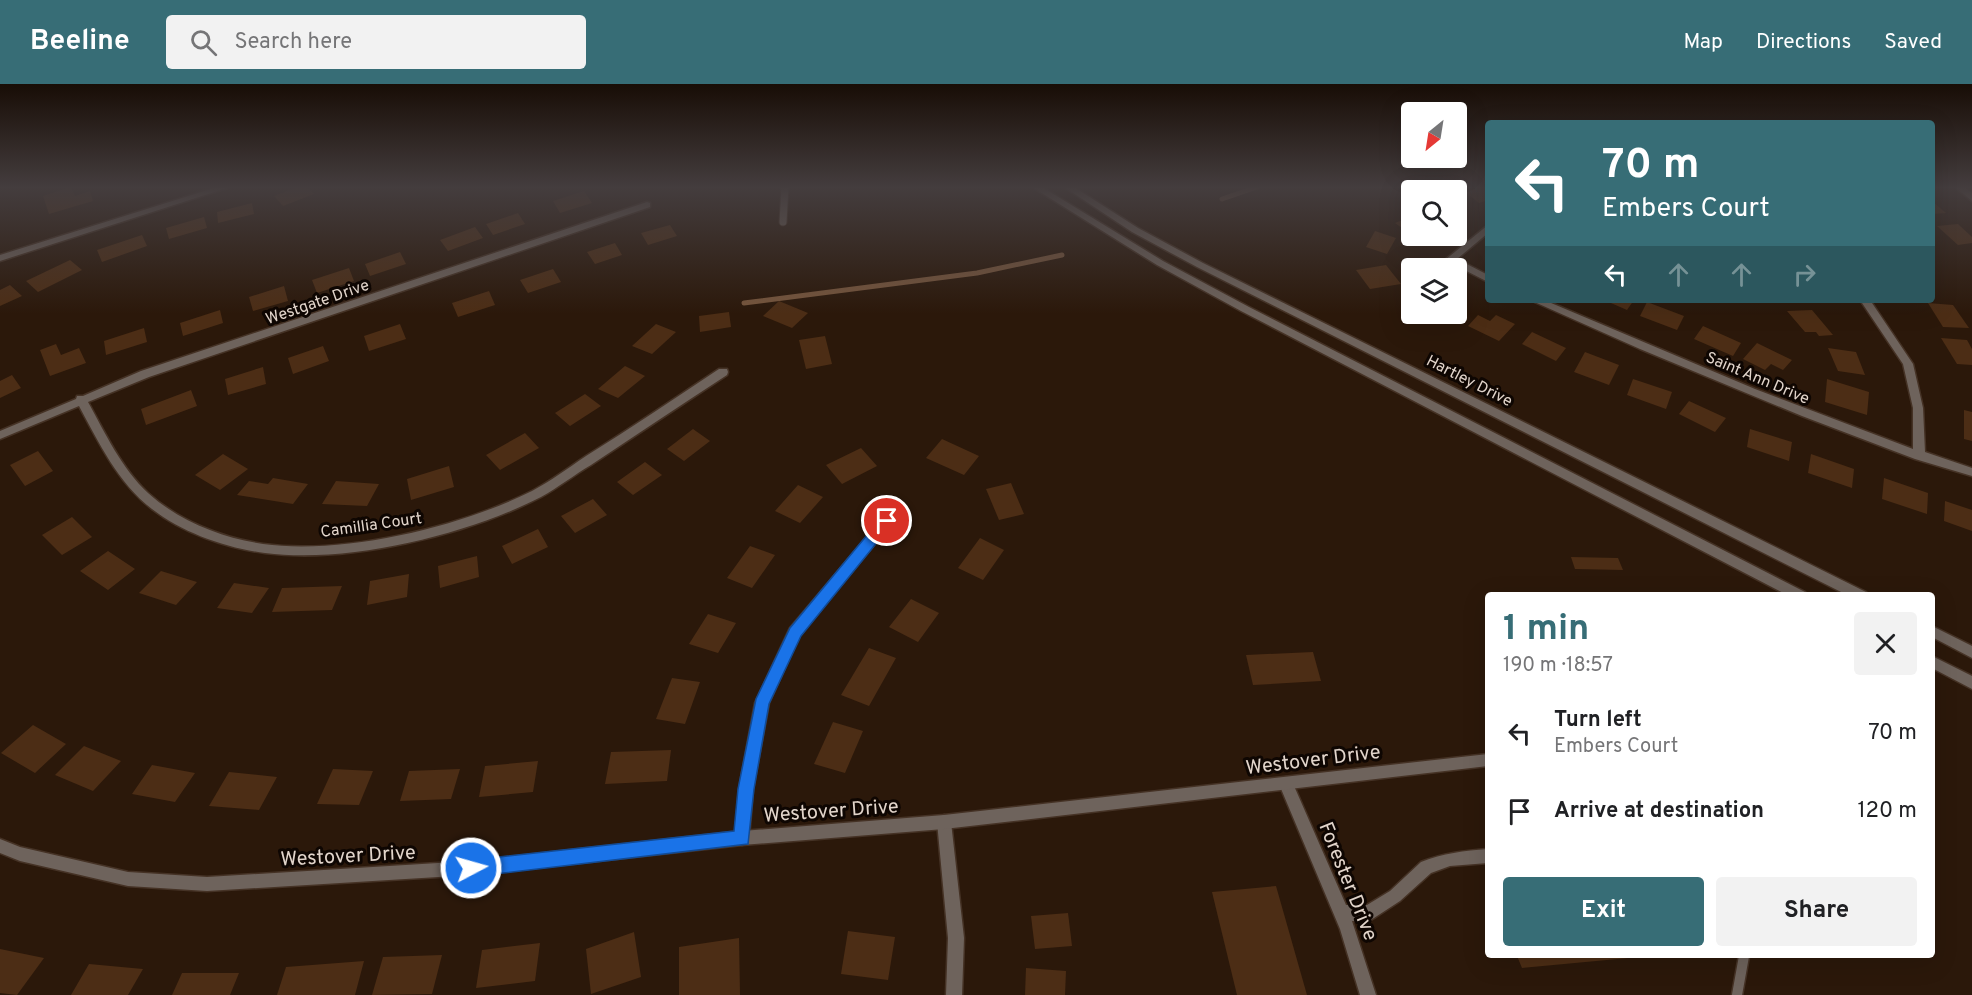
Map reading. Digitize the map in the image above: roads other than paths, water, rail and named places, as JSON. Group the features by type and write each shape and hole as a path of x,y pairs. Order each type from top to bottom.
{"street":[{"path":"0,245 4,256 89,230"},
{"name":"Westgate Drive","path":"0,435 145,374 574,230"},
{"path":"1105,230 1226,299 1793,592"},
{"name":"Hartley Drive","path":"1134,230 1200,266 1854,592"},
{"path":"1485,231 1450,260 1485,278"},
{"name":"Saint Ann Drive","path":"1542,303 1778,404 1919,456 1972,472"},
{"path":"1867,303 1908,364 1918,408 1919,456"},
{"name":"Camillia Court","path":"81,399 106,445 142,494 171,516 205,533 279,550 324,548 412,537 478,517 537,494 723,372"},
{"path":"742,838 746,789 762,704 795,632 887,521"},
{"path":"1935,633 1972,652"},
{"path":"1935,664 1972,683"},
{"name":"Westover Drive","path":"0,846 20,854 128,879 207,884 471,868 742,838 944,822 1485,760"},
{"name":"Forester Drive","path":"1286,784 1341,913 1368,995"},
{"path":"944,822 956,938 954,995"},
{"path":"1341,913 1369,913 1395,896 1426,867 1450,859 1485,856"}],"lane":[{"path":"1737,995 1744,958"}],"waterway":[{"path":"744,303 977,273 1062,255"}]}
